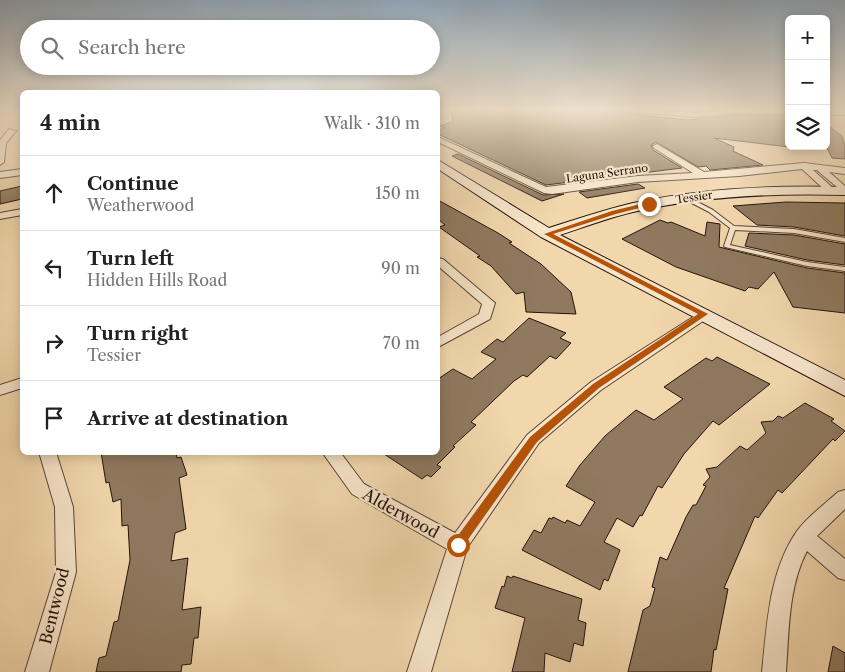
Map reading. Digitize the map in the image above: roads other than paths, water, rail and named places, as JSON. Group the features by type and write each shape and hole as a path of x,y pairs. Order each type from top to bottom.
{"street":[{"path":"0,162 2,143 4,140"},
{"name":"Laguna Serrano","path":"441,140 544,190 552,191 638,179 804,166 845,171"},
{"name":"Laguna Serrano","path":"656,146 702,175"},
{"path":"440,165 547,234 845,389"},
{"path":"804,166 830,190"},
{"path":"820,167 845,191"},
{"path":"0,175 20,172"},
{"name":"Tessier","path":"547,234 614,212 686,198 746,192 845,191"},
{"path":"0,216 20,212"},
{"path":"440,262 489,304 485,316 440,343"},
{"path":"419,672 458,545 534,439 596,386 704,314"},
{"path":"0,390 20,385"},
{"name":"Bentwood","path":"37,672 66,572 64,507 48,455"},
{"name":"Alderwood","path":"332,455 358,489 458,545"},
{"path":"774,672 782,600 793,560 804,537 845,497"},
{"path":"804,537 845,571"}],"lane":[{"path":"686,198 711,211 733,228 794,231 845,240"},
{"path":"733,228 727,246 807,264 845,269"}]}
